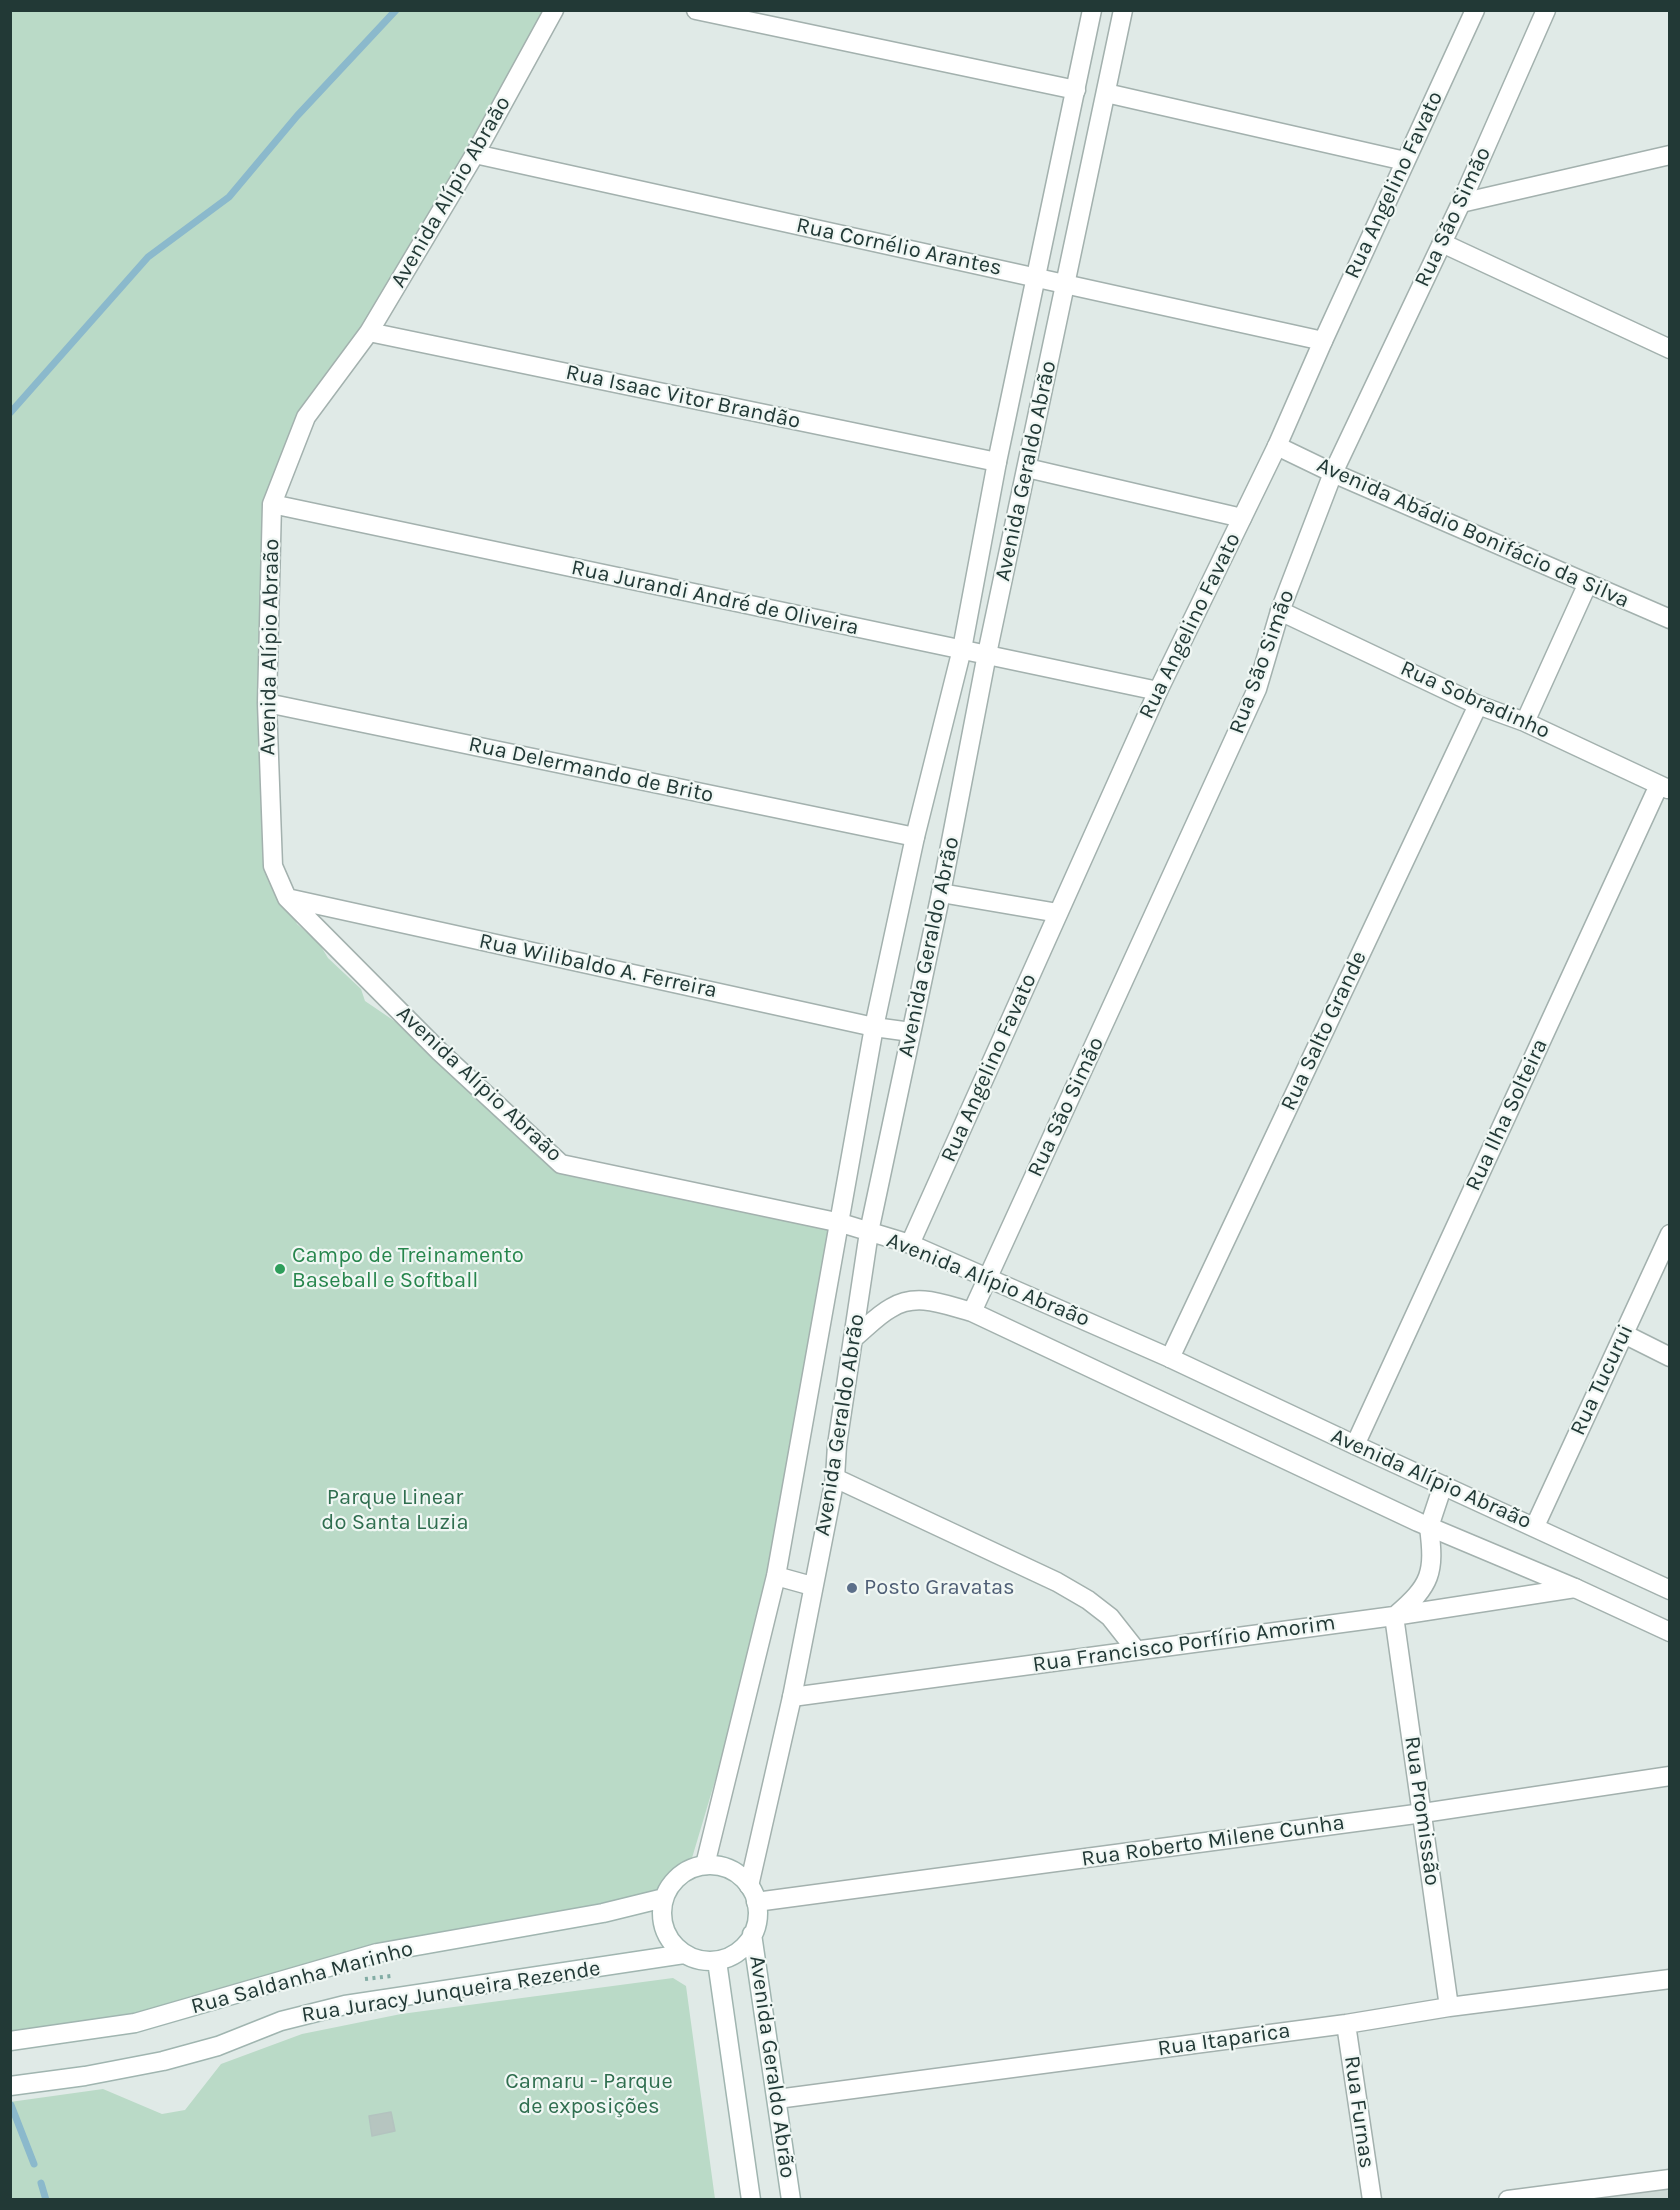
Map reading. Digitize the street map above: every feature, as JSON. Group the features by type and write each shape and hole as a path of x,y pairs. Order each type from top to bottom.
{"street":[{"name":"Avenida Alípio Abraão","path":"554,10 475,154 369,332 306,417 272,504 267,703 273,866 286,898 440,1052 561,1164 841,1223 910,1244 1170,1358 1670,1590"},
{"path":"696,10 1076,90"},
{"name":"Avenida Geraldo Abrão","path":"705,1865 776,1576 841,1223 874,1027 915,837 962,649 997,462 1092,10"},
{"name":"Avenida Geraldo Abrão","path":"684,1954 698,1960 717,1961 728,1958 741,1950 757,1924 752,1894 835,1478 837,1446 869,1232 941,892 987,654 1064,284 1124,10"},
{"name":"Rua Angelino Favato","path":"910,1244 1158,690 1277,446 1475,10"},
{"name":"Rua São Simão","path":"972,1312 1257,690 1280,611 1333,473 1461,203 1546,10"},
{"path":"1106,93 1405,160"},
{"name":"Rua Cornélio Arantes","path":"475,154 1323,341"},
{"path":"1461,203 1670,155"},
{"path":"1442,243 1670,349"},
{"name":"Rua Isaac Vitor Brandão","path":"369,332 997,462"},
{"name":"Avenida Abádio Bonifácio da Silva","path":"1277,446 1333,473 1670,620"},
{"path":"1027,468 1242,518"},
{"name":"Rua Jurandi André de Oliveira","path":"272,504 1158,690"},
{"path":"1525,722 1588,583"},
{"name":"Rua Sobradinho","path":"1280,611 1478,705 1525,722 1664,788"},
{"name":"Rua Delermando de Brito","path":"267,703 915,837"},
{"name":"Rua Salto Grande","path":"1170,1358 1478,705"},
{"name":"Rua Ilha Solteira","path":"1355,1445 1664,788"},
{"path":"941,892 1059,913"},
{"name":"Rua Wilibaldo A. Ferreira","path":"286,898 874,1027 911,1032"},
{"name":"Rua Tucurui","path":"1534,1526 1670,1234"},
{"name":"Avenida Alípio Abraão","path":"855,1337 890,1308 909,1300 928,1300 972,1312 1429,1527 1575,1588 1670,1632"},
{"path":"1624,1334 1670,1357"},
{"path":"835,1478 1057,1582 1088,1600 1110,1617 1136,1650"},
{"path":"1429,1527 1443,1485"},
{"name":"Avenida Alípio Abraão","path":"1394,1616 1416,1598 1431,1571 1429,1527"},
{"path":"776,1576 813,1586"},
{"name":"Rua Francisco Porfírio Amorim","path":"792,1697 1394,1616 1575,1588"},
{"name":"Rua Promissão","path":"1394,1616 1449,2007"},
{"name":"Rua Roberto Milene Cunha","path":"752,1894 1423,1813 1670,1776"},
{"path":"684,1954 672,1944 665,1931 661,1915 664,1898 671,1884 683,1872 705,1865 715,1865 731,1870 744,1880 752,1894"},
{"name":"Rua Saldanha Marinho","path":"10,2041 135,2023 376,1953 603,1913 664,1898"},
{"name":"Avenida Geraldo Abrão","path":"752,1934 791,2199"},
{"name":"Rua Juracy Junqueira Rezende","path":"10,2086 85,2076 163,2061 218,2046 281,2021 345,2005 684,1954"},
{"name":"Avenida Geraldo Abrão","path":"717,1961 751,2199"},
{"name":"Rua Itaparica","path":"777,2099 1670,1979"},
{"name":"Rua Furnas","path":"1346,2024 1372,2199"},
{"path":"1508,2199 1670,2179"}],"shaded area":[{"path":"1669,2182 1669,2199 1537,2199"}],"green space":[{"name":"Parque Linear do Santa Luzia","path":"10,11 554,11 475,154 306,417 272,504 273,866 297,924 319,943 328,958 361,989 365,1001 440,1052 561,1164 841,1223 776,1576 692,1858 659,1892 188,2008 10,2041"},
{"name":"Camaru - Parque de exposições","path":"673,1978 686,1986 715,2199 11,2199 10,2102 103,2089 162,2114 185,2110 221,2064 302,2034 401,2014"}],"building":[{"path":"391,2112 395,2131 372,2136 369,2116"}],"waterway":[{"path":"10,413 148,257 229,197 297,116 396,10"},
{"path":"11,2105 34,2164"},
{"path":"41,2183 46,2200"}],"place":[{"name":"Campo de Treinamento Baseball e Softball","path":"280,1269"},
{"name":"Posto Gravatas","path":"852,1588"}]}
